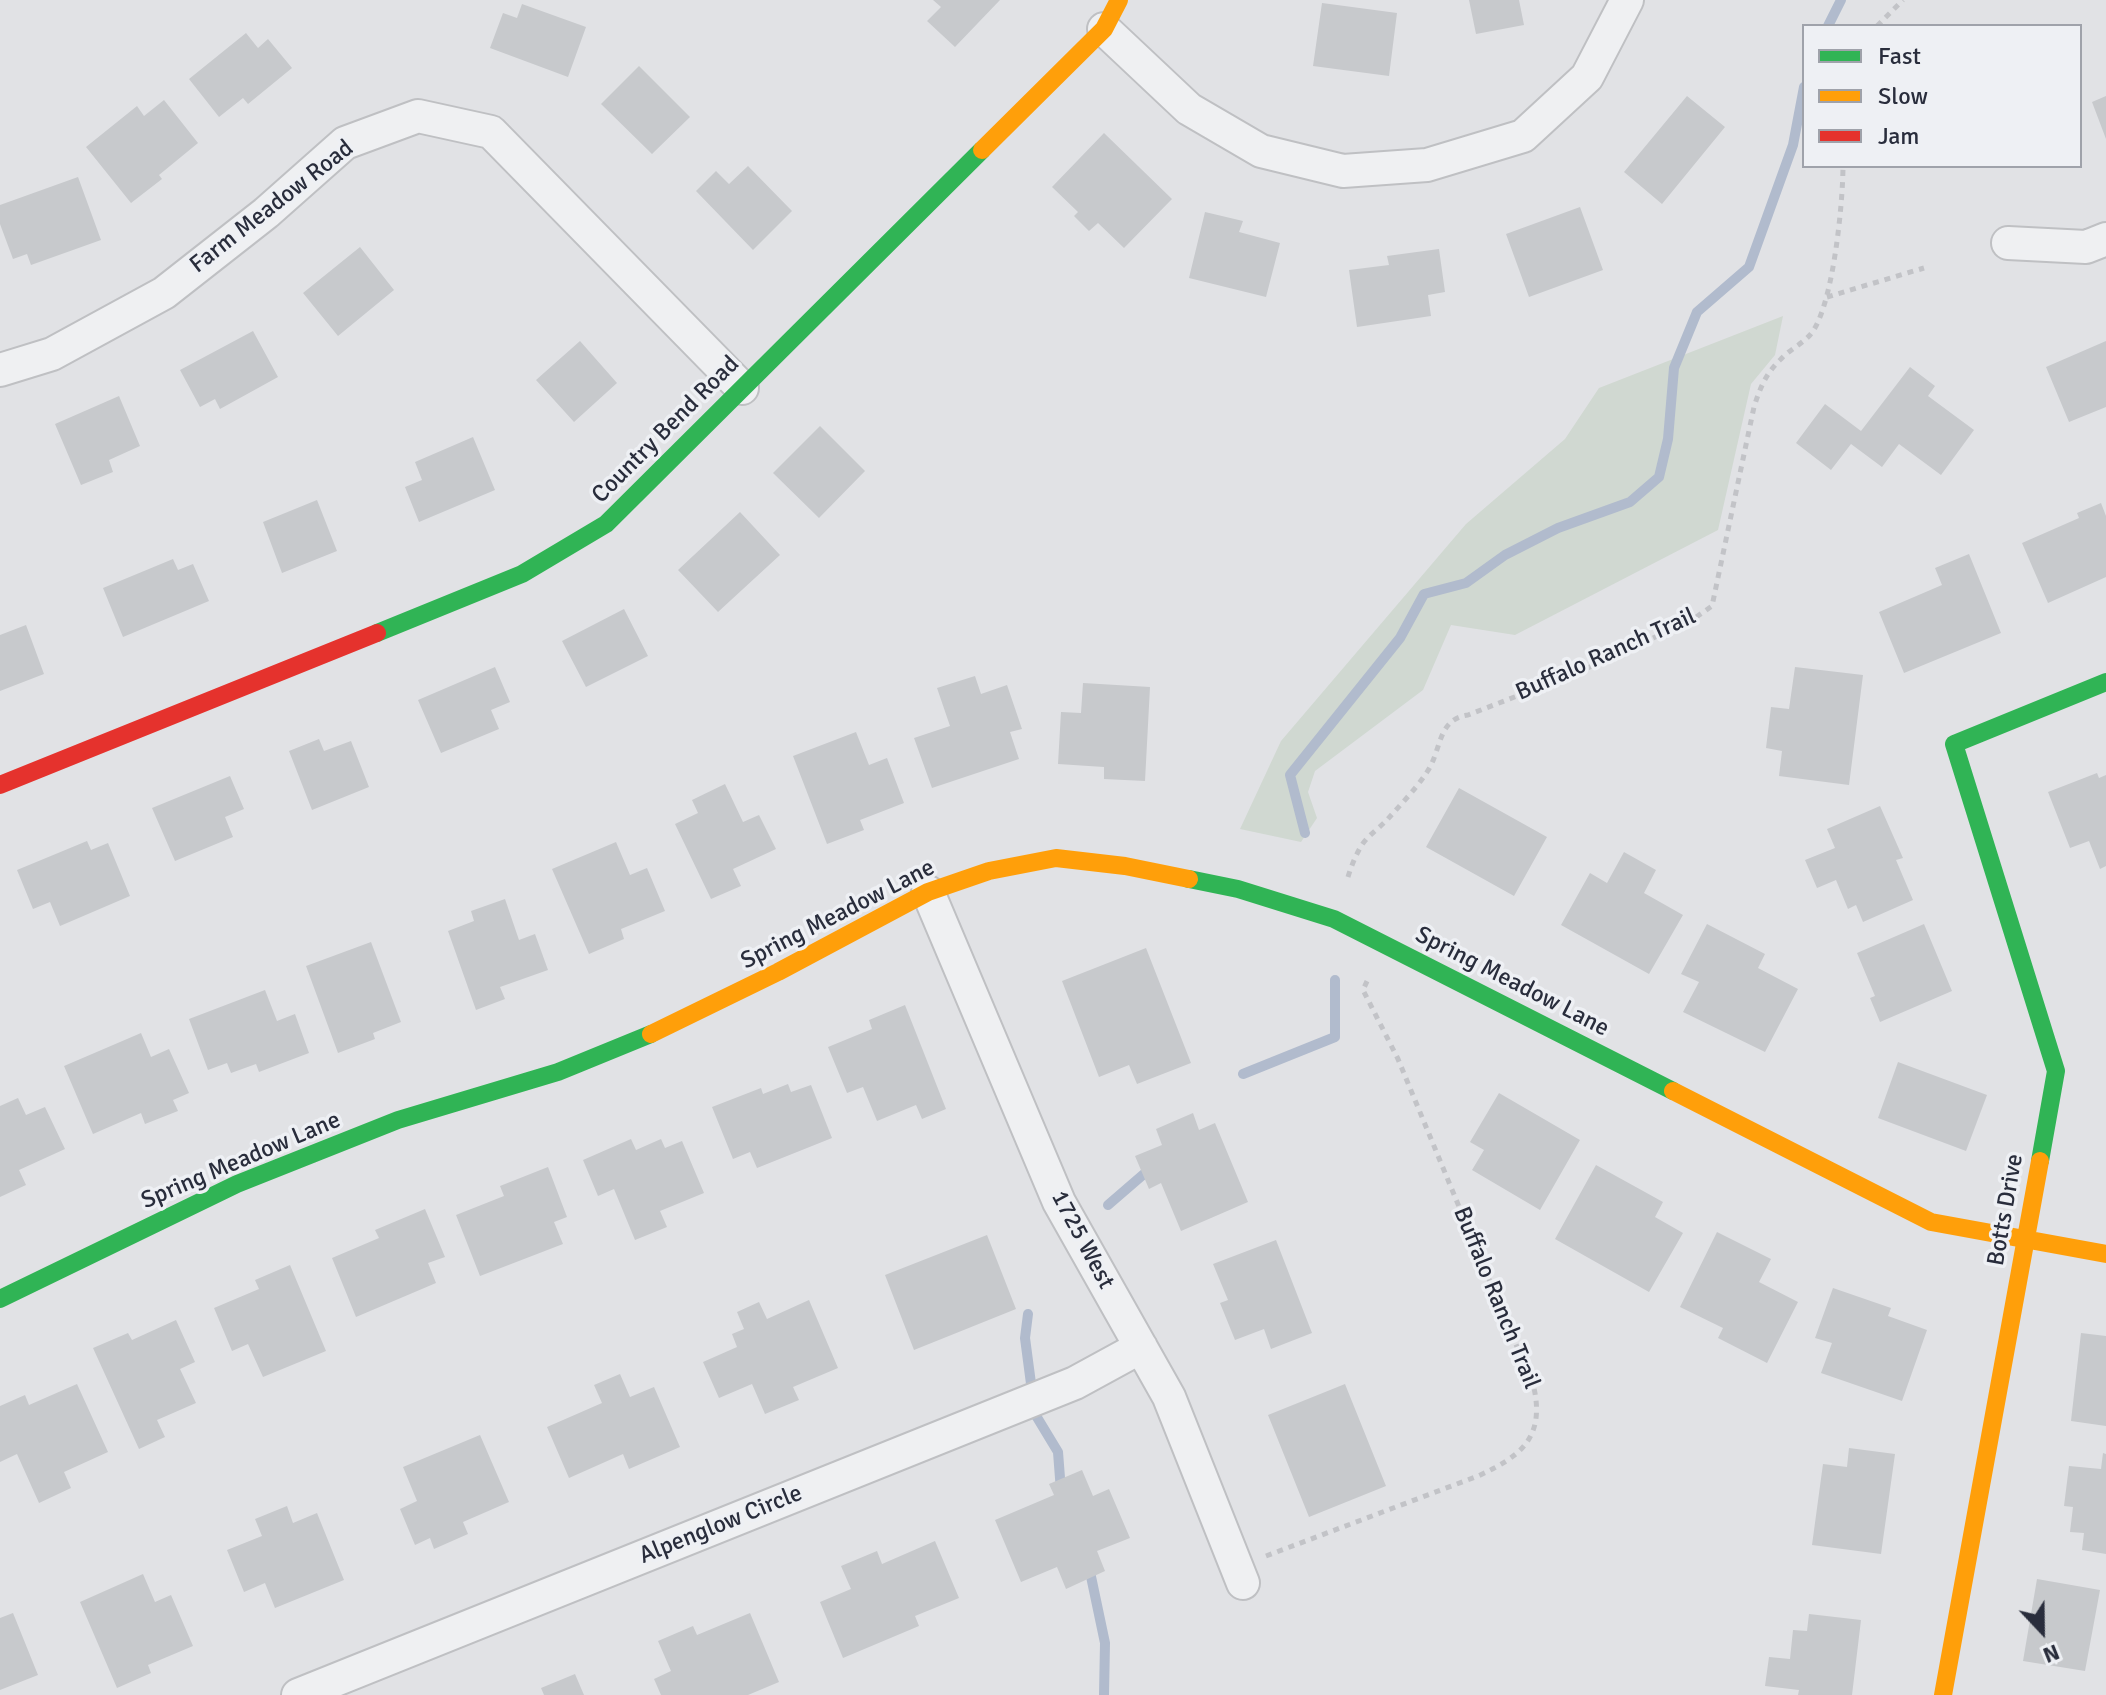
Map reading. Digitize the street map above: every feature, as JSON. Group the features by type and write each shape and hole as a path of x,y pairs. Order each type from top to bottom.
{"street":[{"name":"Country Bend Road","path":"0,785 522,574 606,524 1104,29 1119,0"},
{"path":"1104,29 1189,109 1261,151 1343,171 1427,165 1523,136 1587,77 1627,0"},
{"name":"Farm Meadow Road","path":"0,370 52,354 164,293 266,213 345,143 418,116 491,132 742,388"},
{"path":"2008,243 2086,247 2106,239"},
{"name":"Botts Drive","path":"1943,1695 2056,1071 1954,744 2106,682"},
{"name":"Spring Meadow Lane","path":"0,1299 237,1184 398,1120 558,1072 664,1028 778,972 928,892 989,871 1056,858 1125,866 1238,889 1334,919 1931,1222 2106,1254"},
{"name":"1725 West","path":"928,892 1059,1202 1169,1397 1251,1571"},
{"name":"Alpenglow Circle","path":"298,1695 1075,1383 1141,1347"}],"path":[{"path":"1879,24 1903,0"},
{"name":"Buffalo Ranch Trail","path":"1348,877 1362,845 1427,772 1437,755 1443,731 1457,716 1468,715 1579,672 1692,620 1712,606 1762,381 1781,358 1811,335 1827,297 1843,168"},
{"path":"1827,297 1924,268"},
{"name":"Buffalo Ranch Trail","path":"1251,1571 1507,1463 1528,1443 1537,1416 1534,1388 1398,1059 1363,990 1370,973"}],"shaded area":[{"path":"1783,316 1775,355 1751,384 1718,530 1515,635 1451,625 1423,690 1315,771 1308,792 1317,818 1301,842 1240,829 1281,741 1466,524 1565,439 1599,388"}],"building":[{"path":"933,0 1000,0 955,47 927,21 941,7"},
{"path":"1469,0 1519,0 1524,25 1476,34"},
{"path":"1322,3 1397,13 1389,76 1313,66"},
{"path":"522,4 586,27 568,77 490,48 503,13 517,18"},
{"path":"246,33 258,48 268,39 292,68 248,104 243,98 219,117 189,79"},
{"path":"639,66 690,117 652,154 601,104"},
{"path":"1687,96 1725,127 1662,204 1624,172"},
{"path":"2106,96 2106,139 2092,102"},
{"path":"164,100 198,143 159,175 162,179 131,203 86,147 137,106 144,116"},
{"path":"1104,133 1172,199 1124,248 1098,223 1089,231 1074,216 1078,212 1052,187"},
{"path":"748,166 792,211 753,250 696,191 716,171 729,184"},
{"path":"78,177 101,240 31,265 27,254 13,259 0,224 0,205"},
{"path":"1580,207 1603,270 1529,297 1506,234"},
{"path":"1205,212 1243,221 1239,232 1280,243 1266,297 1189,278"},
{"path":"360,247 394,290 338,336 303,293"},
{"path":"1439,249 1445,292 1428,295 1431,316 1357,327 1349,270 1389,265 1387,256"},
{"path":"253,331 278,377 220,409 215,399 200,407 180,370"},
{"path":"580,341 617,383 574,422 536,380"},
{"path":"2106,341 2106,407 2069,422 2046,367"},
{"path":"1910,367 1935,386 1928,396 1974,430 1941,475 1899,444 1882,467 1851,444 1831,470 1796,443 1825,404 1861,431"},
{"path":"119,396 140,446 109,460 113,472 81,485 55,424"},
{"path":"820,426 865,471 819,518 773,473"},
{"path":"473,437 495,490 419,522 405,487 422,480 415,462"},
{"path":"317,500 337,551 282,573 263,522"},
{"path":"2101,503 2106,516 2106,577 2048,603 2022,543 2079,518 2077,513"},
{"path":"740,512 780,555 718,612 678,570"},
{"path":"1969,554 2001,633 1904,673 1879,612 1942,585 1935,568"},
{"path":"173,559 178,570 193,564 209,601 123,637 103,588"},
{"path":"624,609 648,656 586,687 562,641"},
{"path":"26,625 44,674 0,691 0,635"},
{"path":"495,667 510,702 491,710 499,729 441,753 418,700"},
{"path":"1795,667 1863,675 1849,785 1779,776 1782,751 1766,748 1771,707 1789,709"},
{"path":"975,676 981,694 1007,685 1022,729 1010,732 1019,759 932,788 914,738 950,726 937,688"},
{"path":"1083,683 1150,687 1145,781 1104,779 1104,767 1058,764 1061,712 1081,713"},
{"path":"856,732 869,765 887,758 904,803 860,820 864,830 827,844 793,756"},
{"path":"319,739 324,751 351,741 369,787 312,810 289,751"},
{"path":"2097,773 2099,778 2106,775 2106,866 2100,869 2089,841 2070,848 2048,792"},
{"path":"230,776 244,809 225,817 233,837 175,861 152,808"},
{"path":"725,784 743,822 759,815 776,849 733,869 741,886 711,899 675,824 698,813 692,800"},
{"path":"1459,788 1547,837 1514,896 1426,847"},
{"path":"1880,806 1903,858 1896,860 1913,900 1863,922 1856,905 1848,909 1836,880 1817,888 1805,860 1835,848 1827,829"},
{"path":"87,841 91,850 108,843 130,896 60,926 50,902 33,909 17,870"},
{"path":"616,842 630,875 647,868 665,911 621,929 624,939 589,954 552,869"},
{"path":"1624,852 1656,870 1644,893 1683,915 1649,974 1561,925 1590,873 1607,883"},
{"path":"505,899 519,940 535,934 548,970 500,987 505,999 476,1010 448,931 474,921 471,911"},
{"path":"1707,924 1765,954 1758,968 1798,989 1765,1052 1683,1012 1699,982 1681,974"},
{"path":"1924,924 1952,991 1880,1022 1870,998 1875,996 1857,953"},
{"path":"371,942 401,1022 373,1033 375,1039 338,1053 306,966"},
{"path":"1146,948 1191,1063 1137,1084 1129,1065 1099,1077 1062,981"},
{"path":"265,990 277,1021 295,1014 309,1053 259,1072 256,1064 231,1073 227,1063 208,1070 189,1019"},
{"path":"905,1005 946,1109 922,1119 916,1105 877,1121 863,1087 847,1093 828,1047 872,1029 869,1020"},
{"path":"141,1033 151,1057 169,1049 189,1093 173,1100 178,1111 145,1124 141,1113 93,1134 64,1066"},
{"path":"1898,1062 1987,1095 1966,1151 1878,1118"},
{"path":"788,1084 791,1092 811,1085 832,1138 757,1168 750,1152 733,1159 712,1107 761,1088 763,1094"},
{"path":"1499,1093 1580,1140 1540,1210 1472,1170 1484,1150 1470,1142"},
{"path":"18,1098 26,1115 45,1107 65,1149 19,1170 26,1185 0,1197 0,1106"},
{"path":"1193,1113 1199,1130 1215,1123 1248,1202 1181,1231 1161,1183 1149,1189 1135,1156 1162,1145 1156,1129"},
{"path":"631,1139 636,1150 661,1139 665,1148 682,1141 704,1193 660,1211 667,1227 635,1240 614,1189 598,1196 583,1160"},
{"path":"1596,1165 1663,1202 1655,1217 1683,1233 1649,1292 1555,1239"},
{"path":"548,1167 567,1217 554,1222 563,1244 480,1276 456,1215 504,1196 500,1186"},
{"path":"425,1209 445,1257 428,1263 436,1283 356,1317 332,1258 379,1238 375,1230"},
{"path":"1717,1232 1771,1259 1759,1282 1798,1302 1767,1363 1718,1338 1723,1328 1680,1307"},
{"path":"987,1235 1016,1309 914,1350 885,1275"},
{"path":"1276,1240 1312,1333 1271,1349 1264,1329 1235,1340 1220,1303 1228,1300 1213,1264"},
{"path":"290,1265 326,1351 263,1377 248,1344 232,1351 214,1308 259,1289 255,1280"},
{"path":"1833,1288 1891,1308 1888,1316 1927,1330 1902,1401 1821,1373 1832,1343 1815,1338"},
{"path":"809,1300 838,1368 793,1387 799,1400 765,1414 752,1384 719,1398 703,1362 737,1347 732,1334 744,1329 737,1312 759,1302 767,1319"},
{"path":"176,1320 195,1362 180,1369 196,1403 157,1420 165,1437 139,1449 93,1348 128,1333 132,1340"},
{"path":"2081,1333 2106,1336 2106,1426 2071,1421"},
{"path":"620,1374 630,1397 654,1387 680,1447 629,1469 623,1454 569,1478 547,1427 602,1403 594,1385"},
{"path":"77,1384 108,1452 64,1472 71,1488 39,1503 17,1454 0,1462 0,1406 25,1395 29,1405"},
{"path":"1345,1384 1386,1486 1309,1517 1268,1415"},
{"path":"480,1435 509,1502 463,1522 468,1534 434,1549 430,1538 415,1545 400,1509 417,1501 403,1467"},
{"path":"1849,1448 1895,1454 1881,1554 1812,1545 1823,1464 1847,1467"},
{"path":"2103,1453 2106,1454 2106,1554 2082,1550 2084,1533 2070,1532 2073,1507 2064,1506 2069,1466 2101,1469"},
{"path":"1082,1470 1093,1496 1109,1489 1130,1538 1097,1551 1105,1571 1066,1589 1057,1567 1021,1582 995,1520 1054,1495 1049,1484"},
{"path":"287,1506 293,1523 317,1513 344,1580 275,1608 265,1583 244,1592 227,1550 262,1536 255,1519"},
{"path":"935,1541 959,1598 915,1616 919,1626 843,1658 820,1602 851,1589 841,1566 877,1551 882,1564"},
{"path":"143,1574 155,1602 171,1595 193,1646 148,1665 151,1673 117,1688 80,1602"},
{"path":"2037,1579 2100,1590 2085,1671 2023,1661"},
{"path":"13,1613 38,1675 0,1690 0,1618"},
{"path":"750,1613 779,1682 748,1695 661,1695 654,1679 671,1671 658,1641 693,1626 697,1635"},
{"path":"1809,1614 1861,1620 1852,1695 1798,1695 1799,1690 1765,1686 1769,1657 1790,1659 1793,1630 1807,1631"},
{"path":"575,1674 584,1695 544,1695 541,1688"}],"waterway":[{"path":"1829,24 1841,0"},
{"path":"1305,833 1290,775 1400,638 1424,594 1466,583 1505,555 1558,528 1630,502 1659,477 1668,439 1674,368 1697,312 1749,267 1793,145 1802,98"},
{"path":"1243,1074 1335,1037 1335,980"},
{"path":"1108,1205 1152,1167"},
{"path":"1028,1314 1025,1338 1035,1414 1058,1452 1061,1491"},
{"path":"1089,1567 1105,1643 1104,1695"}],"traffic: fast":[{"path":"377,633 522,574 606,524 982,150"},
{"path":"2040,1161 2056,1071 1954,744 2106,682"},
{"path":"1189,879 1238,889 1334,919 1673,1091"},
{"path":"0,1299 237,1184 398,1120 558,1072 651,1034"}],"traffic: slow":[{"path":"982,150 1104,29 1119,0"},
{"path":"651,1034 778,972 928,892 989,871 1056,858 1125,866 1189,879"},
{"path":"1673,1091 1931,1222 2106,1254"},
{"path":"1943,1695 2040,1161"}],"traffic: jam":[{"path":"0,785 377,633"}]}
